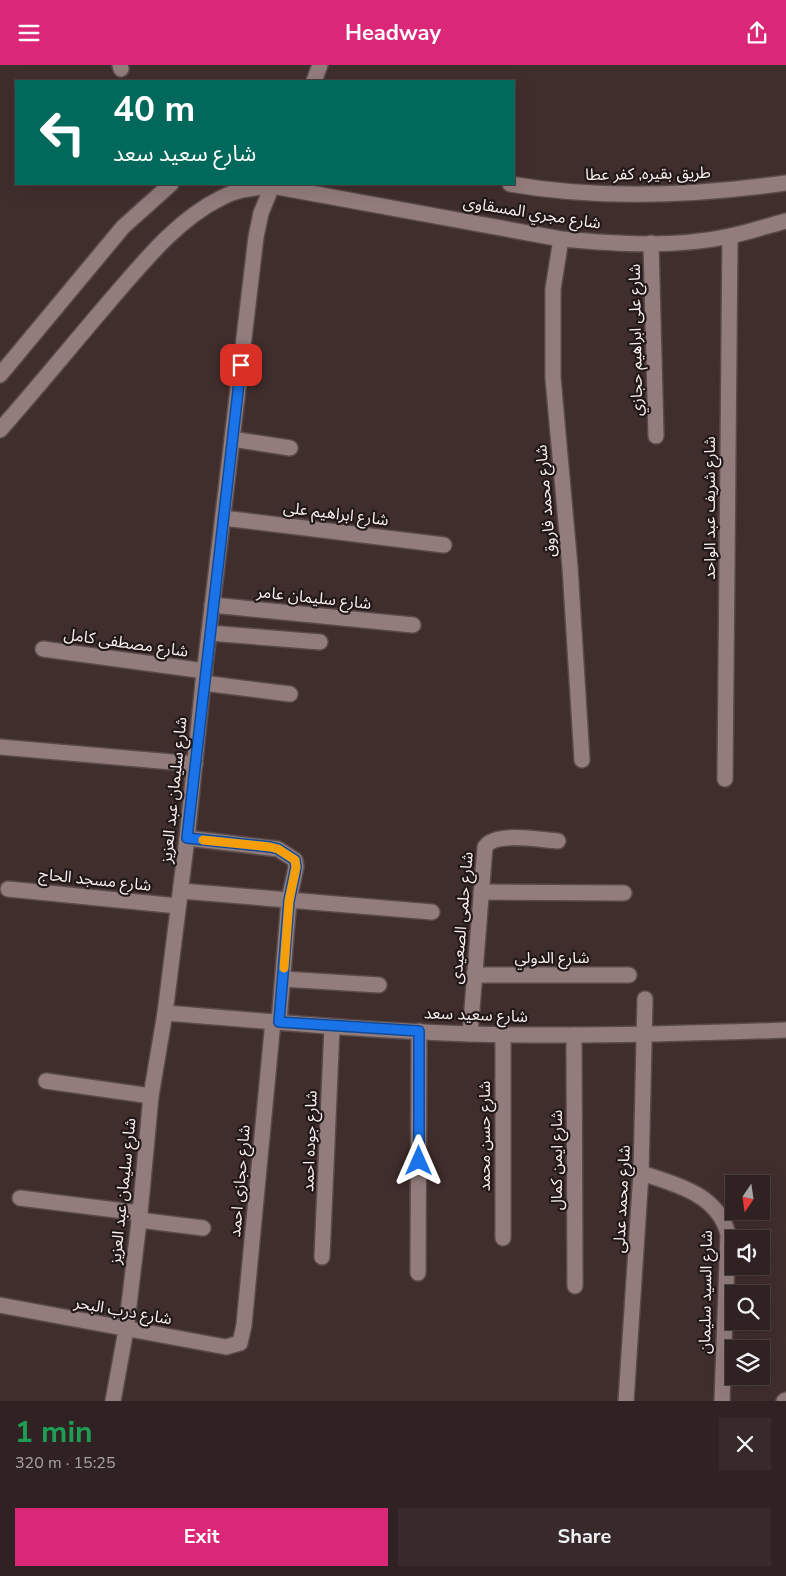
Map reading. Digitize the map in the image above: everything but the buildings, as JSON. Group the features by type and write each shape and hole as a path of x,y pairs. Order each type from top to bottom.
{"street":[{"path":"314,80 320,65"},
{"name":"طريق بقيره, كفر عطا","path":"515,185 544,190 595,194 670,195 786,183"},
{"path":"0,375 123,227 170,185"},
{"name":"شارع مجري المسقاوى","path":"0,430 137,270 181,225 203,208 223,197 247,189 273,185 561,239 596,242 652,243 730,236 786,221"},
{"name":"شارع سليمان عبد العزيز","path":"113,1401 126,1329 140,1217 151,1096 165,1013 187,838 212,605 256,237 261,213 273,185"},
{"name":"شارع شريف عبد الواحد","path":"726,779 730,236"},
{"name":"شارع محمد فاروق","path":"561,239 553,289 553,377 570,567 582,760"},
{"name":"شارع على ابراهيم حجازي","path":"652,243 656,436"},
{"path":"232,439 290,448"},
{"name":"شارع ابراهيم على","path":"223,518 444,545"},
{"name":"شارع سليمان عامر","path":"212,605 413,625"},
{"path":"209,633 320,642"},
{"name":"شارع مصطفى كامل","path":"43,649 290,693"},
{"path":"0,747 195,764"},
{"name":"شارع حجازى احمد","path":"187,838 270,847 290,855 295,860 296,867 289,901 283,979 276,1022 244,1325 240,1343"},
{"name":"شارع حلمى الصعيدى","path":"470,1034 484,854 489,842 494,839 558,841"},
{"name":"شارع مسجد الحاج","path":"8,889 179,899 289,901 432,912"},
{"path":"481,892 624,893"},
{"name":"شارع الدولي","path":"474,975 630,975"},
{"path":"283,979 378,985"},
{"name":"شارع محمد عدلى","path":"626,1401 641,1173 645,999"},
{"name":"شارع سعيد سعد","path":"165,1013 332,1027 503,1035 645,1035 786,1030"},
{"name":"شارع جوده احمد","path":"322,1257 332,1027"},
{"path":"418,1273 419,1031"},
{"name":"شارع حسن محمد","path":"502,1238 503,1035"},
{"name":"شارع ايمن كمال","path":"574,1035 575,1285"},
{"path":"46,1081 151,1096"},
{"name":"شارع السيد سليمان","path":"641,1173 682,1186 700,1196 714,1207 725,1224 728,1234 722,1401"},
{"path":"20,1198 203,1228"},
{"name":"شارع درب البحر","path":"0,1305 226,1347 240,1343"}],"slow traffic":[{"path":"203,840 270,847 290,855 295,860 296,867 289,901 284,968"}],"route":[{"path":"241,365 203,683 187,838 270,847 290,855 295,860 296,867 289,901 279,1022 332,1027 419,1031 419,1161"}]}
